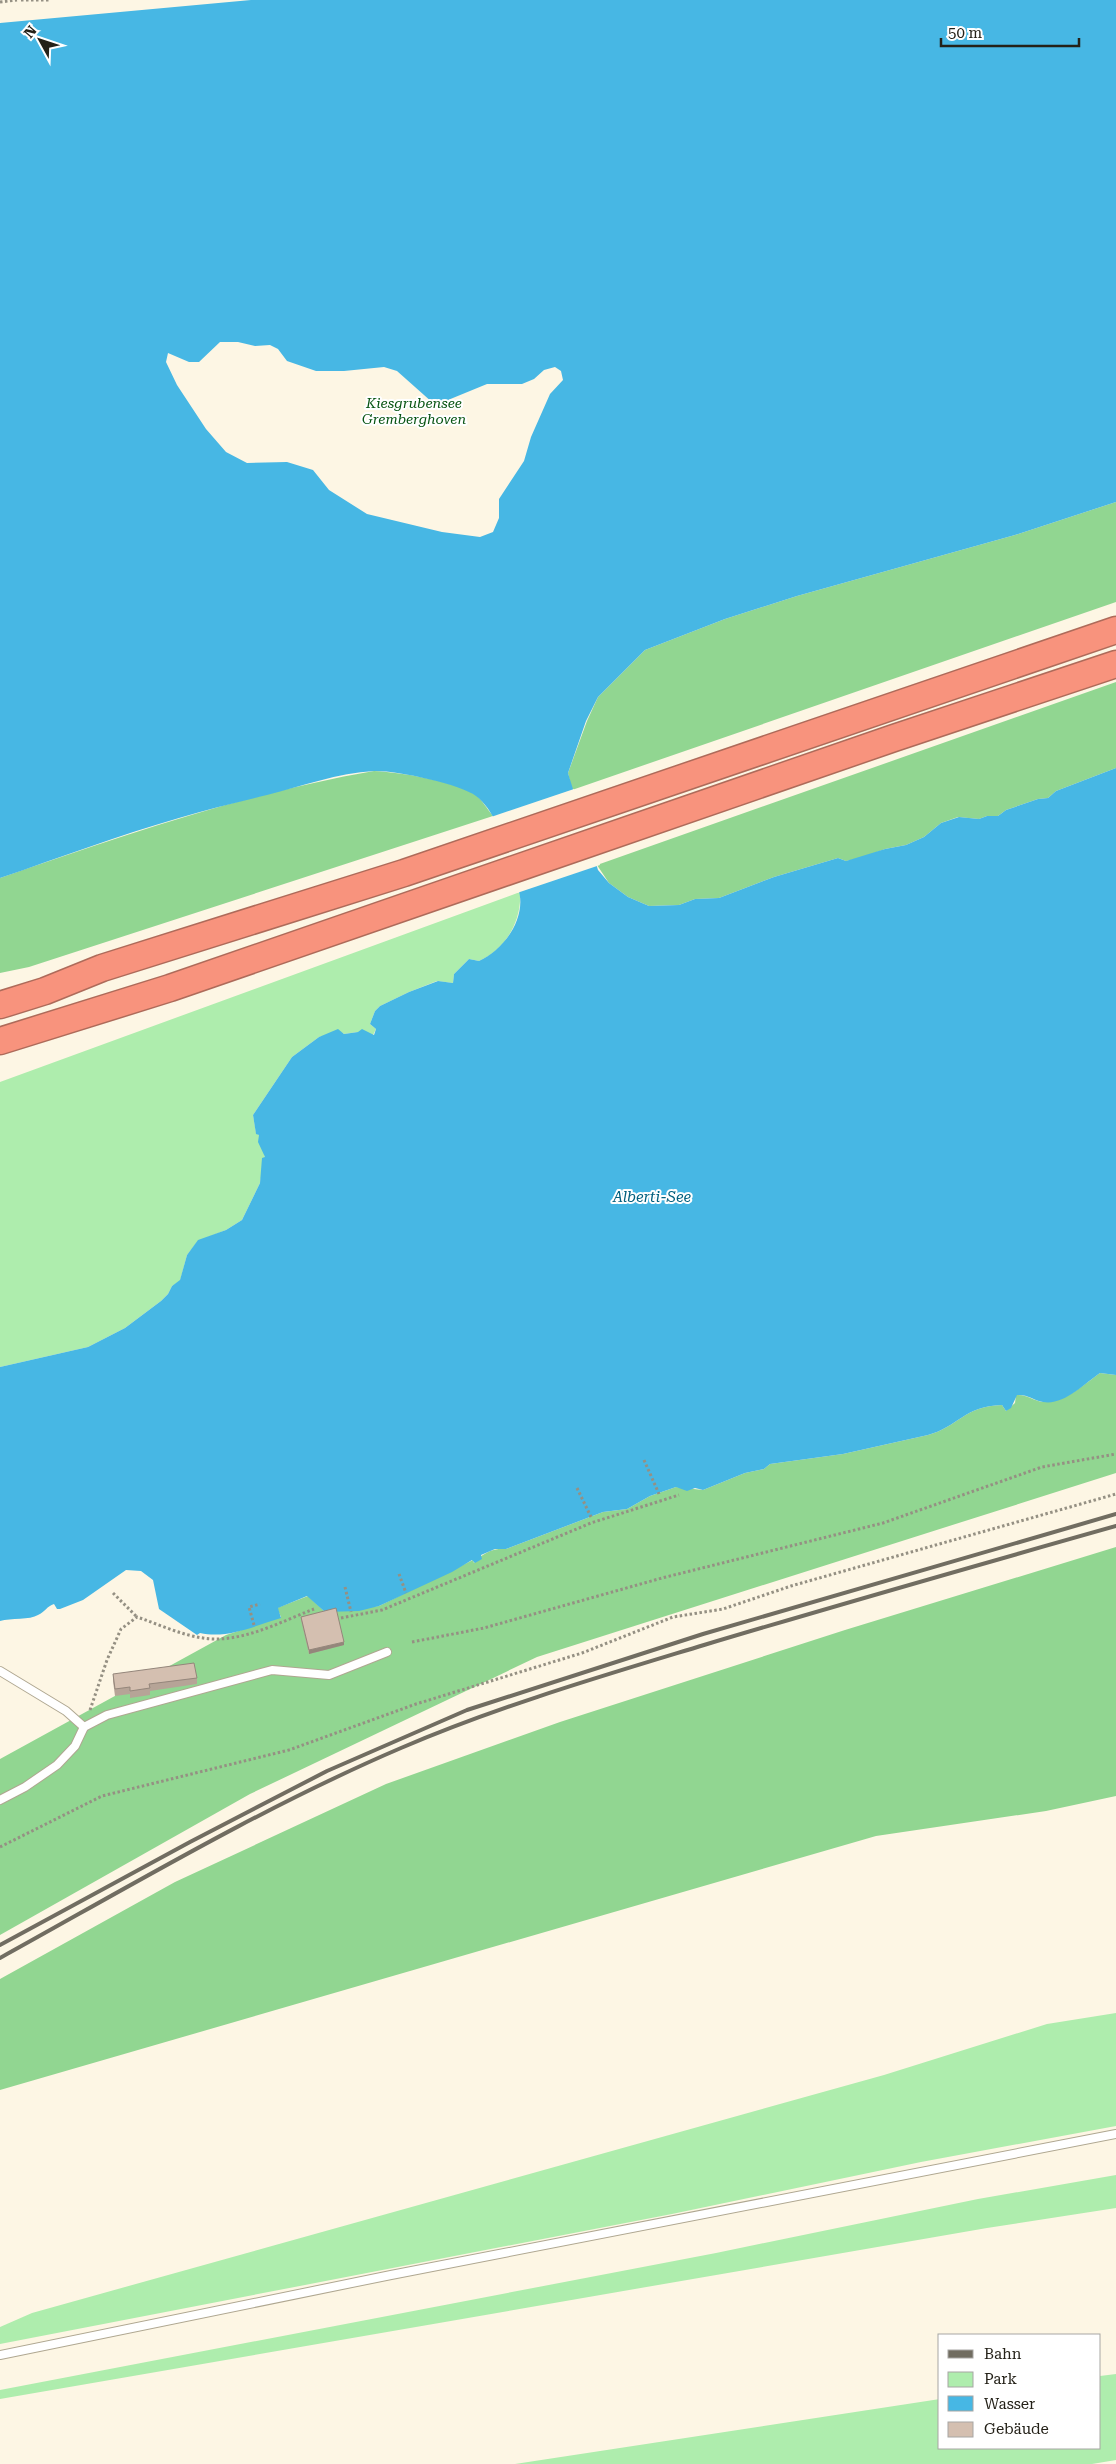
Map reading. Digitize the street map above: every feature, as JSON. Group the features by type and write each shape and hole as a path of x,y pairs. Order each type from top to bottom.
{"highway":[{"path":"0,1005 45,991 102,968 465,852 1116,630"},
{"path":"0,1041 103,1010 1116,664"},
{"path":"0,990 102,968"},
{"path":"0,1054 103,1010"}],"lane":[{"path":"0,1800 25,1787 57,1765 75,1746 84,1727 107,1715 272,1670 329,1675 387,1652"},
{"path":"0,1671 66,1711 84,1727"},
{"path":"0,2355 391,2275 1116,2134"}],"path":[{"path":"0,2 51,0"},
{"path":"412,1642 484,1628 662,1578 882,1523 1042,1467 1116,1454"},
{"path":"644,1460 659,1494"},
{"path":"577,1488 590,1517"},
{"path":"0,1847 102,1796 289,1750 416,1704 582,1653 673,1617 723,1609 791,1586 1116,1494"},
{"path":"341,1618 382,1610 591,1523 679,1495"},
{"path":"399,1574 406,1593"},
{"path":"345,1587 351,1612"},
{"path":"113,1594 137,1617 202,1638 224,1639 257,1631 314,1609"},
{"path":"254,1625 249,1607 260,1604"},
{"path":"84,1727 107,1660 121,1630 137,1617"}],"green space":[{"path":"1116,502 1116,602 572,790 568,773 598,697 645,650 725,619 797,596 1015,535"},
{"path":"1116,682 1116,768 1056,791 1048,798 1038,799 1006,810 998,816 987,816 979,819 958,817 941,823 924,837 906,845 885,849 861,858 846,861 838,858 774,877 719,898 695,899 679,905 649,906 628,897 609,883 597,865"},
{"path":"374,771 412,775 455,785 476,795 493,816 29,967 0,973 0,878 138,831 232,803 326,780"},
{"path":"520,892 520,903 515,923 504,942 489,956 479,961 469,959 454,974 453,983 437,981 380,1006 375,1011 370,1024 376,1029 373,1035 358,1032 344,1034 341,1032 319,1037 292,1057 253,1115 256,1133 259,1135 265,1157 260,1183 242,1220 226,1230 198,1241 187,1255 180,1281 172,1286 168,1294 161,1301 125,1328 88,1347 0,1367 0,1082"},
{"path":"1100,1373 1116,1375 1116,1473 537,1657 250,1794 0,1935 0,1759 226,1635 281,1617 277,1608 308,1596 325,1612 379,1606 473,1560 474,1563 488,1552 506,1549 603,1512 627,1509 650,1496 676,1487 703,1490 745,1473 764,1469 770,1464 843,1454 928,1435 947,1427 979,1409 1002,1405 1006,1411 1015,1403 1016,1395 1043,1402 1059,1399 1074,1392"},
{"path":"1116,1547 1116,1796 1046,1811 876,1836 0,2090 0,1979 175,1882 386,1784 560,1722 845,1630"},
{"path":"1116,2013 1116,2126 921,2162 672,2214 0,2344 0,2327 32,2313 884,2075 1047,2024"},
{"path":"1116,2175 1116,2208 987,2228 0,2399 0,2390 716,2253 978,2199"},
{"path":"1116,2374 1116,2460 1092,2464 515,2464 938,2399 938,2449 1101,2449 1101,2376"}],"water":[{"name":"Alberti-See","path":"251,0 1116,0 1116,502 1015,535 797,596 725,619 645,650 598,697 586,721 568,773 598,870 609,883 628,897 649,906 679,905 695,899 719,898 774,877 838,858 846,861 885,849 906,845 924,837 941,823 959,817 979,819 987,816 998,816 1006,810 1038,799 1048,798 1056,791 1116,768 1116,1375 1100,1373 1073,1393 1058,1401 1043,1402 1024,1395 1017,1395 1011,1408 1006,1411 1002,1405 979,1409 947,1427 928,1435 843,1454 770,1464 764,1469 745,1473 703,1490 695,1488 687,1491 676,1487 650,1496 627,1509 603,1512 506,1549 495,1549 481,1555 482,1559 475,1563 472,1560 452,1572 379,1606 359,1611 325,1612 307,1596 278,1608 281,1618 231,1633 200,1633 197,1635 159,1609 153,1580 141,1571 126,1570 83,1600 60,1609 57,1609 54,1604 35,1617 0,1621 0,1367 88,1347 125,1328 161,1301 168,1294 172,1286 180,1280 187,1255 198,1240 226,1230 242,1220 260,1183 262,1158 265,1157 258,1142 259,1135 256,1134 253,1115 292,1057 319,1037 338,1029 344,1034 358,1032 362,1029 374,1035 376,1029 370,1024 375,1011 380,1006 438,981 453,983 454,974 469,959 479,961 488,956 505,941 517,921 520,899 503,838 491,814 476,796 457,787 411,775 384,771 361,772 334,777 201,812 134,832 0,878 0,23","holes":["220,342 238,342 255,346 270,345 278,349 287,361 316,371 344,371 384,367 397,371 433,403 448,400 487,384 522,384 534,379 544,370 555,367 561,371 563,380 550,394 531,437 524,461 499,499 499,518 493,532 480,537 442,532 367,514 329,490 313,470 287,462 247,463 226,452 206,429 177,385 166,362 168,353 189,362 199,362"]}],"pier":[{"path":"574,789 600,865 517,893 491,817"}],"building":[{"path":"336,1608 344,1642 309,1650 301,1617"},
{"path":"194,1663 197,1678 149,1684 150,1688 130,1691 130,1687 115,1689 113,1674"}],"railway":[{"path":"0,1945 190,1842 327,1771 467,1710 703,1634 1116,1514"},
{"path":"0,1958 248,1821 350,1771 438,1733 513,1705 627,1668 1116,1526"}],"park label":[{"name":"Kiesgrubensee Gremberghoven","path":"414,412"}]}
